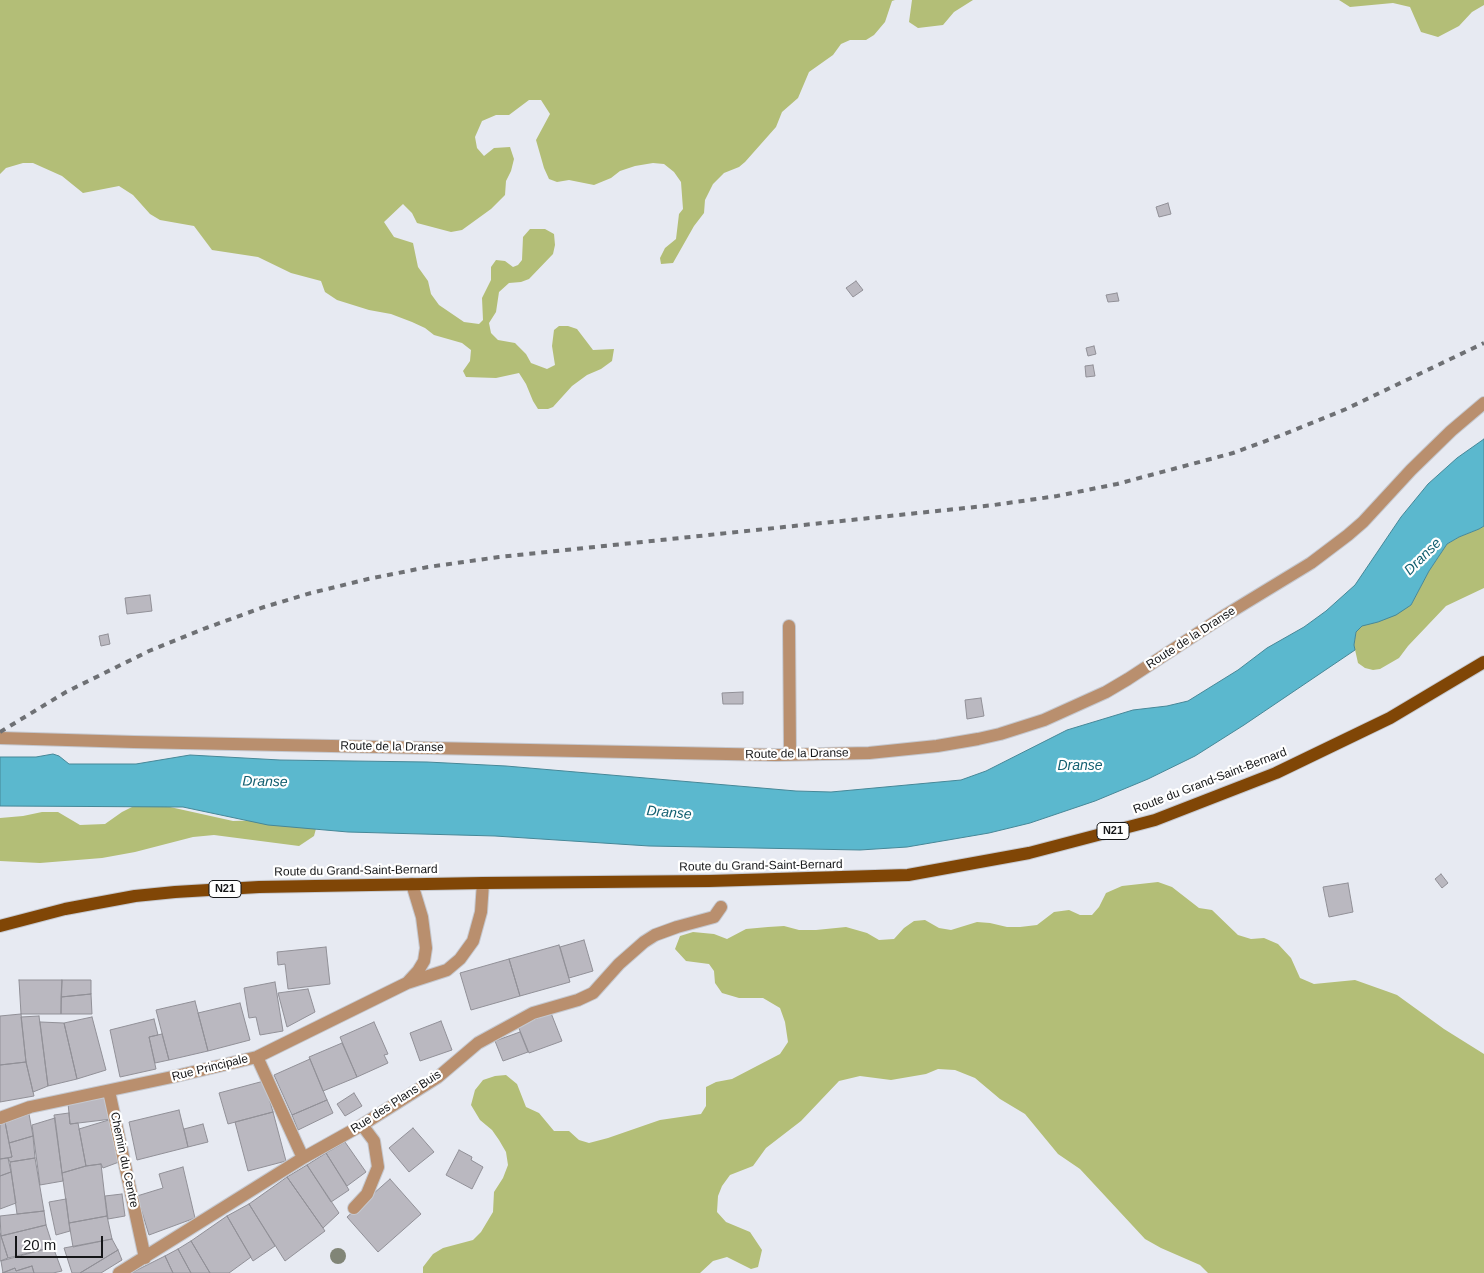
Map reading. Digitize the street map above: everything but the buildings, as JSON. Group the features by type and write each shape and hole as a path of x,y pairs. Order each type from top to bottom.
{"main road":[{"name":"Route du Grand-Saint-Bernard","path":"0,926 65,908 135,896 259,887 721,881 908,875 1029,853 1155,820 1276,773 1390,718 1484,662"}],"street":[{"name":"Route de la Dranse","path":"0,738 585,752 790,754 869,753 971,741 1037,722 1106,692 1311,563 1337,544 1378,506 1432,449 1484,403"},
{"path":"789,626 790,754"},
{"name":"Rue Principale","path":"0,1118 30,1107 257,1057 407,983 447,970 454,966 468,950 481,912 483,883"},
{"name":"Rue Principale","path":"407,983 424,961 426,948 422,917 412,884"},
{"name":"Rue des Plans Buis","path":"119,1273 303,1158 362,1125 438,1077 478,1043 533,1013 578,1000 593,993 618,964 644,942 677,927 714,917 721,907"},
{"path":"257,1057 303,1158"},
{"name":"Chemin du Centre","path":"109,1091 145,1258"},
{"path":"354,1208 366,1194 378,1167 374,1141 362,1125"}],"green space":[{"path":"0,0 895,0 892,1 885,22 874,35 866,40 850,40 841,44 833,55 809,72 798,98 782,112 776,127 745,162 739,167 724,173 713,184 705,200 704,213 694,226 673,263 661,264 660,258 665,248 676,239 679,214 683,209 681,182 674,172 664,164 653,163 620,171 611,178 594,185 569,180 557,182 549,179 536,140 550,114 541,100 529,100 509,115 496,115 482,121 475,137 477,148 484,156 494,148 510,147 514,159 506,181 505,195 491,209 462,230 451,232 417,223 412,213 403,204 384,222 394,237 413,243 418,267 428,281 431,294 439,305 464,322 479,324 483,320 482,298 491,280 491,267 496,260 505,261 513,267 518,265 522,260 523,237 530,229 545,229 554,234 555,245 553,254 529,279 509,283 499,292 496,312 489,323 491,333 498,340 515,343 526,354 531,363 547,369 555,365 552,346 554,330 559,326 577,329 593,350 614,349 612,361 572,386 553,407 538,409 519,373 496,378 466,377 463,371 470,361 471,350 462,343 434,335 425,328 391,314 369,310 337,300 325,292 321,281 291,273 258,257 212,250 194,226 160,220 150,214 133,195 119,186 83,193 62,176 33,163 23,163 6,168 0,174"},
{"path":"912,0 973,0 954,12 943,25 918,28 909,22"},
{"path":"1339,0 1484,0 1484,5 1472,12 1459,26 1438,37 1421,32 1410,7 1393,3 1350,7"},
{"path":"1484,526 1484,588 1446,606 1399,658 1380,669 1373,670 1365,668 1358,663 1354,645 1356,632 1362,625 1378,622 1411,605 1429,571 1447,544"},
{"path":"152,803 233,821 270,820 317,825 314,836 299,846 214,835 193,837 135,852 102,858 40,863 0,861 0,818 42,812 58,812 80,825 105,824 138,804"},
{"path":"1158,882 1172,887 1199,908 1212,910 1238,935 1251,939 1264,938 1278,944 1291,958 1300,978 1314,984 1355,980 1397,995 1444,1029 1484,1054 1484,1273 1208,1273 1200,1265 1145,1239 1080,1169 1058,1154 1025,1114 1000,1099 975,1078 955,1070 938,1069 926,1074 891,1080 860,1076 839,1081 801,1121 766,1148 753,1166 730,1175 718,1196 717,1212 726,1222 750,1232 762,1250 758,1267 751,1269 727,1257 713,1261 700,1273 423,1273 423,1267 433,1254 443,1248 473,1240 481,1232 493,1212 494,1192 503,1178 508,1165 506,1152 499,1140 492,1130 480,1120 471,1105 475,1090 483,1080 506,1075 517,1084 526,1107 539,1113 554,1131 569,1131 579,1140 589,1143 660,1120 701,1114 706,1106 706,1087 716,1082 732,1079 780,1054 788,1042 785,1022 780,1008 763,998 739,998 722,993 715,983 714,971 709,964 686,961 675,949 680,936 693,932 714,934 727,939 746,929 784,926 799,930 816,930 846,927 867,933 879,940 894,939 914,921 925,920 939,928 951,930 977,922 1007,927 1020,927 1037,925 1054,912 1069,910 1080,915 1092,915 1099,907 1106,893 1122,886"}],"water":[{"name":"Dranse","path":"1484,439 1484,526 1447,544 1429,571 1411,605 1396,615 1362,626 1356,632 1355,650 1195,756 1148,779 1095,801 1030,823 989,833 907,847 860,850 649,846 495,836 348,832 268,825 183,807 0,806 0,757 36,757 53,754 69,764 136,764 190,755 280,760 427,762 506,766 796,791 831,792 961,780 986,771 1067,730 1133,710 1167,706 1188,701 1238,670 1267,648 1304,627 1326,611 1355,585 1401,517 1428,484 1457,458"}],"railway":[{"path":"0,732 66,692 149,651 264,607 311,593 428,567 499,557 994,505 1057,496 1117,484 1233,453 1282,435 1346,409 1484,343"}]}
